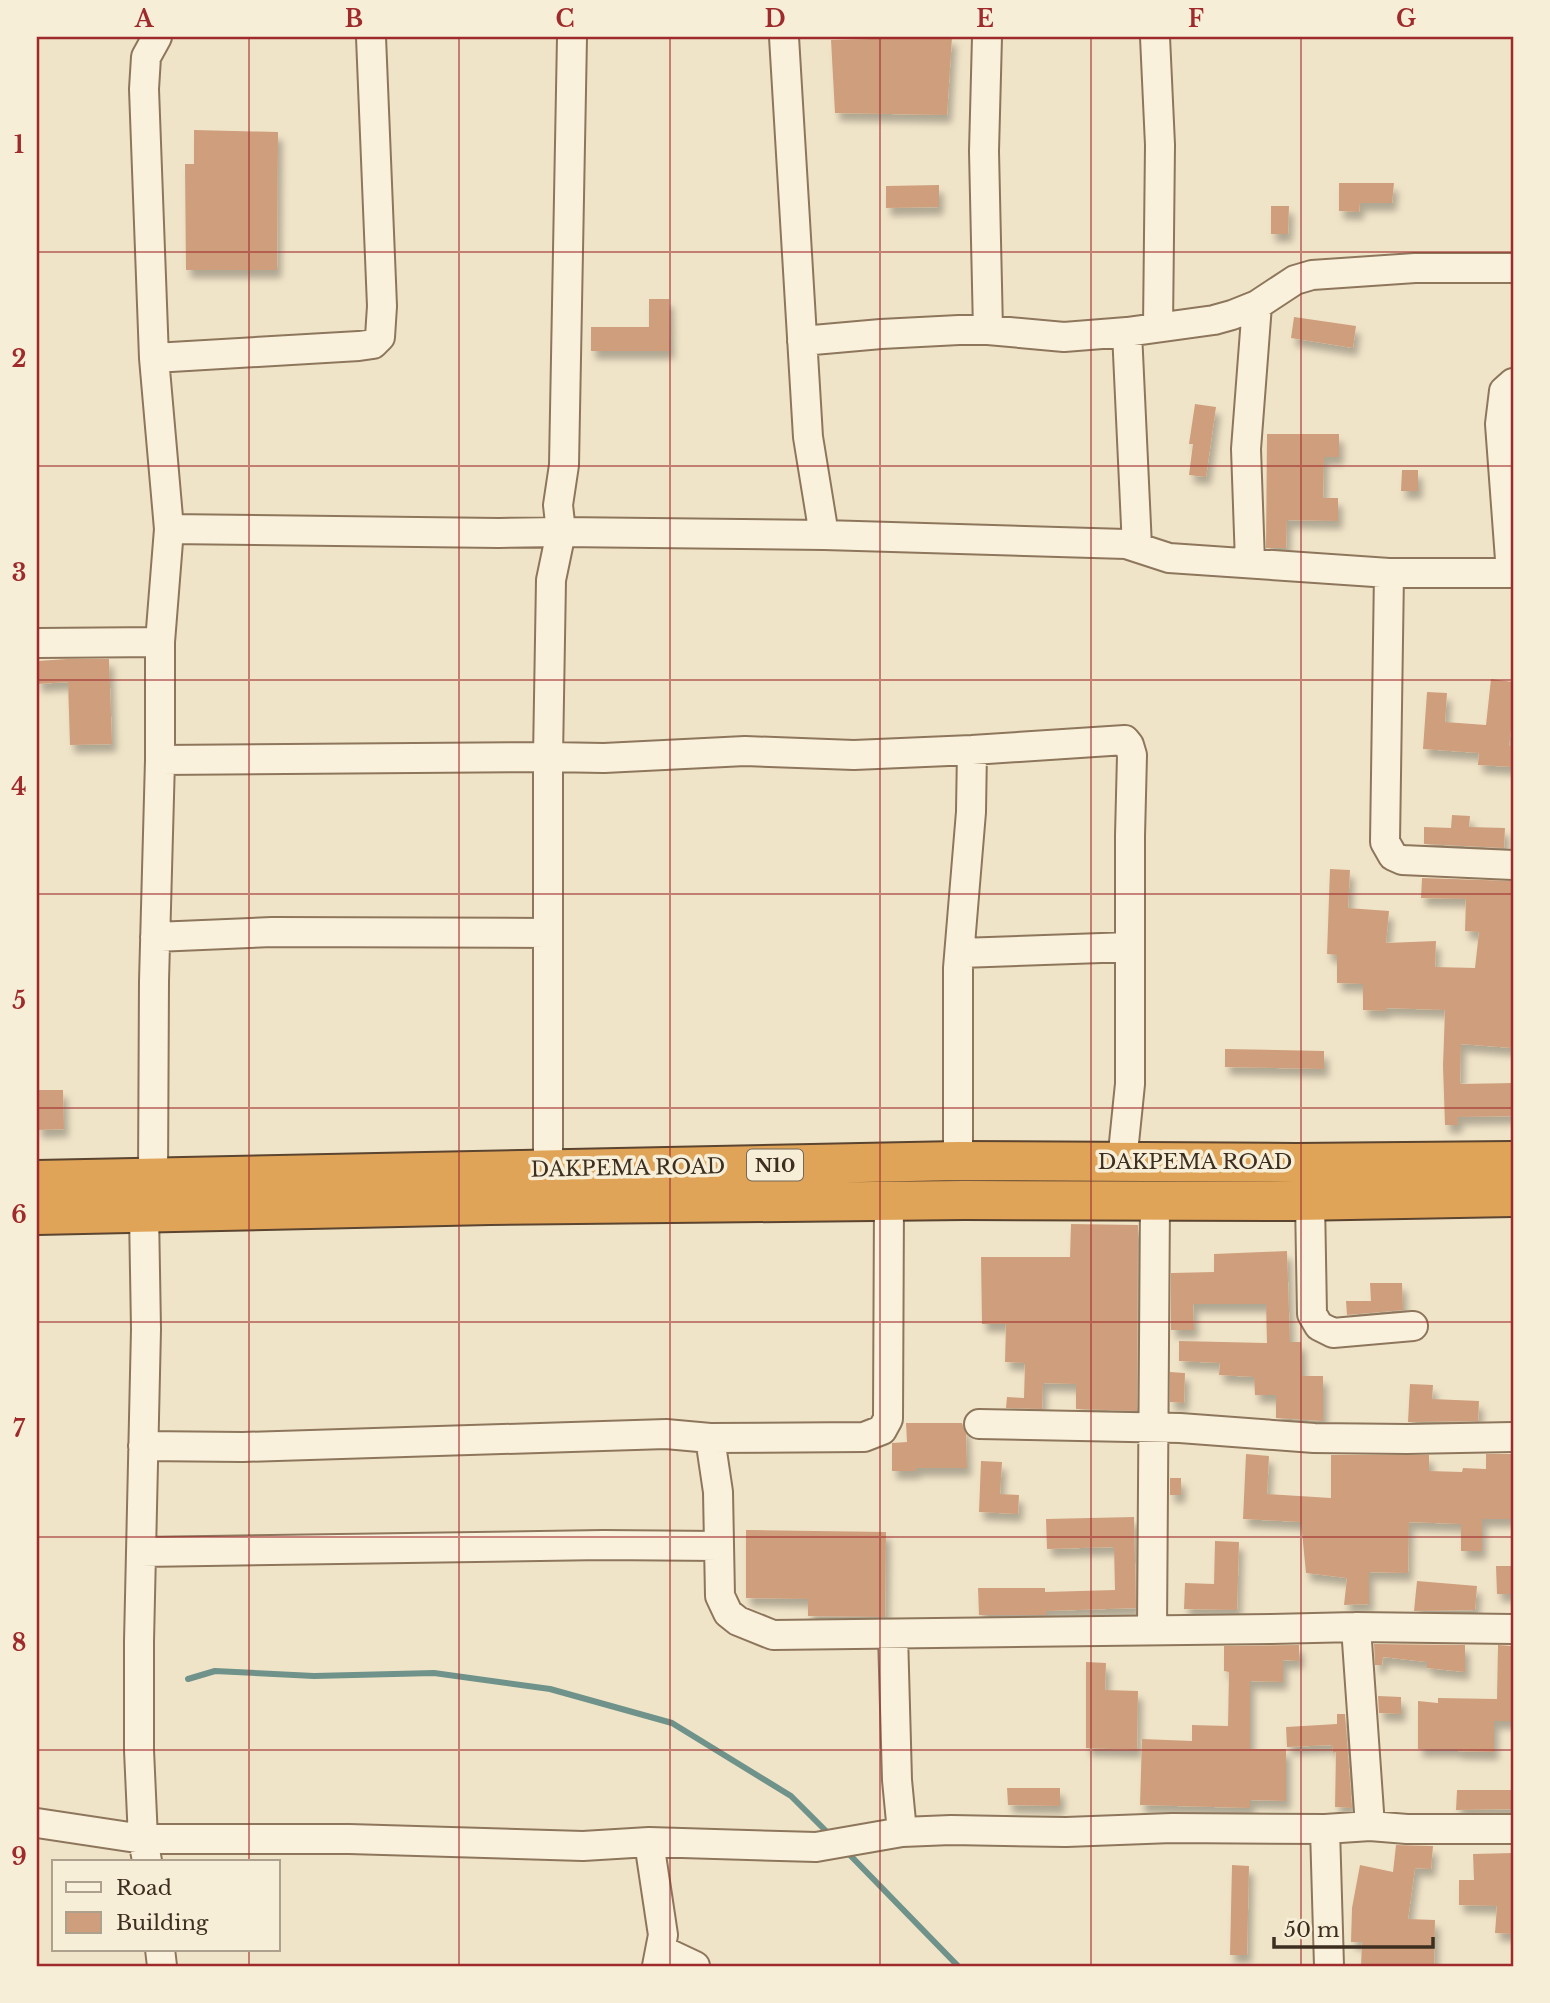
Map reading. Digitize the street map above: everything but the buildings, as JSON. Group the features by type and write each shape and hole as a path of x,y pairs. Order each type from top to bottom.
{"highway":[{"name":"DAKPEMA ROAD","path":"37,1215 149,1195 548,1170 958,1161 1513,1161"},
{"name":"DAKPEMA ROAD","path":"37,1180 149,1195 476,1206 889,1201 1310,1201 1513,1197"}],"street":[{"path":"145,1850 139,1750 139,1642 160,761 160,642 169,530 154,358 144,89 146,57 157,37"},
{"path":"154,358 359,346 373,344 380,337 381,279 371,37"},
{"path":"548,1170 551,580 561,531 558,505 564,465 572,37"},
{"path":"785,37 808,437 824,535"},
{"path":"987,37 984,151 988,330"},
{"path":"1155,37 1160,145 1158,327"},
{"path":"802,341 881,334 988,330 1064,337 1127,332 1214,320 1256,305 1295,279 1312,275 1415,268 1513,268"},
{"path":"1250,562 1245,449 1256,305"},
{"path":"1127,332 1137,548"},
{"path":"169,530 499,533 561,531 1126,544 1169,558 1389,573 1512,573 1500,424 1504,391 1513,383"},
{"path":"1389,573 1385,842 1393,856 1402,860 1513,865"},
{"path":"37,643 160,642"},
{"path":"160,761 604,758 745,751 854,755 1125,740 1132,755 1130,1084 1122,1162"},
{"path":"958,1161 958,968 971,812 972,750"},
{"path":"155,937 285,932 548,933"},
{"path":"960,953 1130,947"},
{"path":"143,1446 243,1447 666,1434 710,1438 864,1437 882,1430 888,1419 889,1201"},
{"path":"1152,1630 1155,1201"},
{"path":"1310,1201 1312,1314 1319,1326 1333,1333 1413,1326"},
{"path":"979,1424 1152,1427 1314,1438 1407,1440 1513,1437"},
{"path":"710,1438 718,1492 720,1596 728,1613 747,1626 773,1635 1356,1627 1513,1629"},
{"path":"141,1552 603,1545 718,1546"},
{"path":"1356,1627 1370,1826"},
{"path":"893,1634 897,1780 902,1832"},
{"path":"37,1823 145,1850 361,1839 583,1846 649,1842 816,1847 902,1832 951,1830 1066,1832 1172,1828 1325,1829 1370,1826 1407,1829 1513,1829"},
{"path":"1325,1829 1329,1966"},
{"path":"649,1842 663,1935 659,1958 695,1966"}],"waterway":[{"path":"188,1679 215,1671 314,1676 434,1673 550,1689 672,1723 791,1796 831,1836"},
{"path":"846,1851 958,1966"}]}
